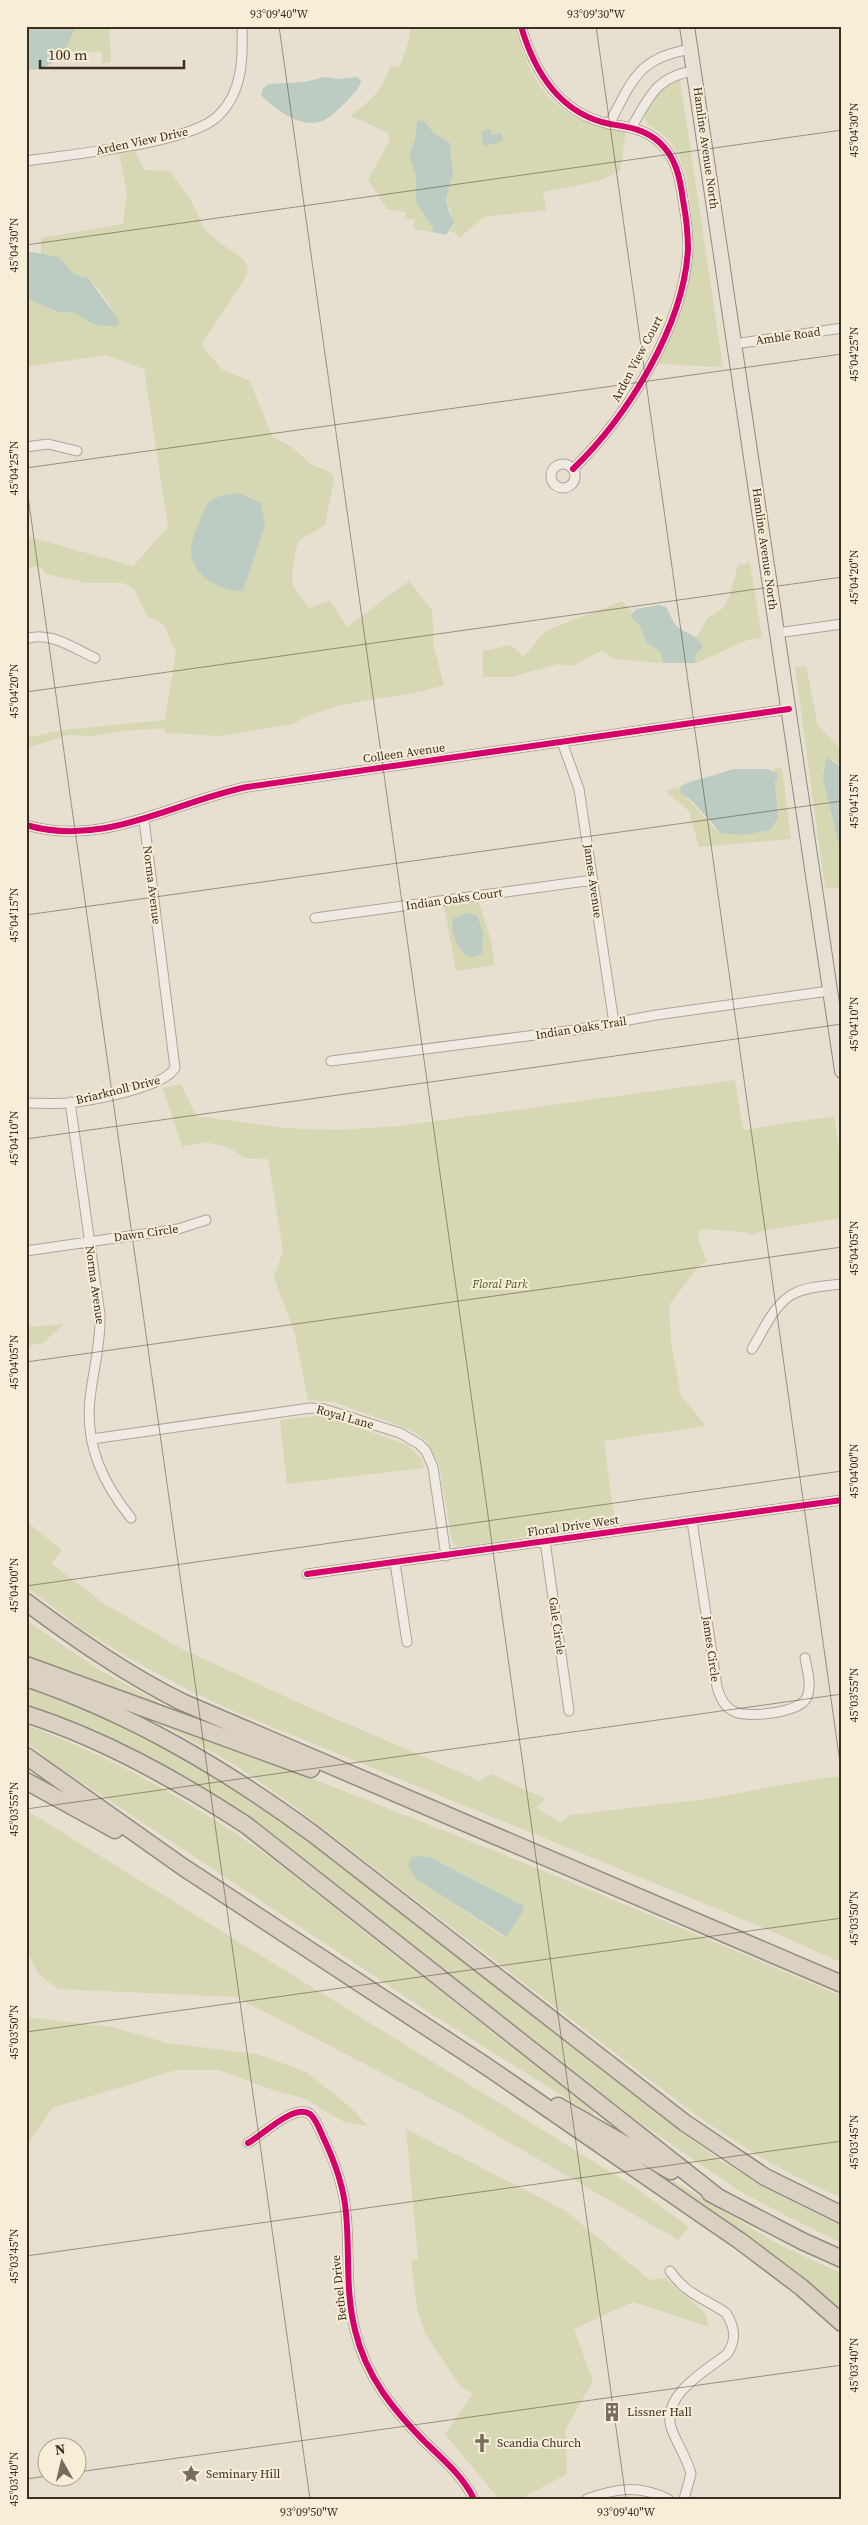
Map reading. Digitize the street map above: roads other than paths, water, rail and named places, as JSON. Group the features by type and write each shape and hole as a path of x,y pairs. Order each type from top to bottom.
{"highway":[{"path":"26,1602 142,1682 182,1702 842,1984"},
{"path":"26,1665 506,1840"},
{"path":"26,1678 66,1691 118,1714 192,1753 251,1788 685,2123 765,2177 842,2215"},
{"path":"31,1715 126,1755 199,1794 246,1825 719,2198"},
{"path":"26,1756 183,1867 486,2066 773,2265 842,2323"},
{"path":"26,1781 183,1867"},
{"path":"708,1927 842,1974"},
{"path":"486,2066 719,2198 842,2259"}],"main road":[{"name":"Hamline Avenue North","path":"687,26 842,1071"}],"street":[{"name":"Arden View Drive","path":"26,161 121,147 182,134 208,123 223,110 239,81 242,57 242,26"},
{"path":"521,26 537,69 553,91 582,112 609,124 636,74 651,61 670,53 691,49"},
{"path":"631,128 654,90 665,79 678,73 694,71"},
{"name":"Arden View Court","path":"573,469 614,423 641,380 674,312 685,270 687,228 676,167 660,143 651,135 621,125 609,124"},
{"name":"Amble Road","path":"735,344 842,328"},
{"path":"26,447 48,444 77,452"},
{"path":"777,633 842,624"},
{"path":"26,639 42,636 51,638 95,658"},
{"name":"Colleen Avenue","path":"26,826 57,831 113,827 144,820 216,794 246,786 789,709"},
{"name":"James Avenue","path":"562,742 579,789 614,1023"},
{"name":"Norma Avenue","path":"144,820 175,1068"},
{"name":"Indian Oaks Court","path":"315,918 593,880"},
{"name":"Indian Oaks Trail","path":"331,1061 614,1023 829,991"},
{"name":"Briarknoll Drive","path":"26,1103 70,1102 157,1082 171,1074 175,1068"},
{"name":"Norma Avenue","path":"70,1102 101,1331 90,1399 92,1439 101,1472 109,1490 131,1518"},
{"name":"Dawn Circle","path":"26,1251 178,1229 206,1220"},
{"path":"752,1349 780,1304 788,1297 808,1289 842,1284"},
{"name":"Royal Lane","path":"92,1439 310,1408 324,1409 400,1433 419,1444 430,1458 446,1556"},
{"name":"Floral Drive West","path":"308,1574 842,1500"},
{"name":"James Circle","path":"692,1521 716,1687 724,1704 733,1711 748,1715 799,1707 807,1698 809,1688 805,1658"},
{"name":"Gale Circle","path":"545,1541 569,1711"},
{"path":"395,1563 407,1642"},
{"name":"Bethel Drive","path":"248,2143 293,2113 306,2112 312,2116 331,2152 346,2212 349,2299 355,2332 364,2358 375,2382 393,2408 458,2474 474,2499"},
{"path":"670,2271 677,2281 694,2296 726,2313 735,2334 731,2349 727,2354 682,2391 672,2406 670,2414 671,2428 691,2474 684,2499"},
{"path":"587,2499 611,2490 626,2488 647,2490 668,2499"}],"place":[{"name":"Lissner Hall","path":"612,2412"},
{"name":"Scandia Church","path":"482,2443"},
{"name":"Seminary Hill","path":"191,2474"}],"park label":[{"name":"Floral Park","path":"500,1284"}]}
